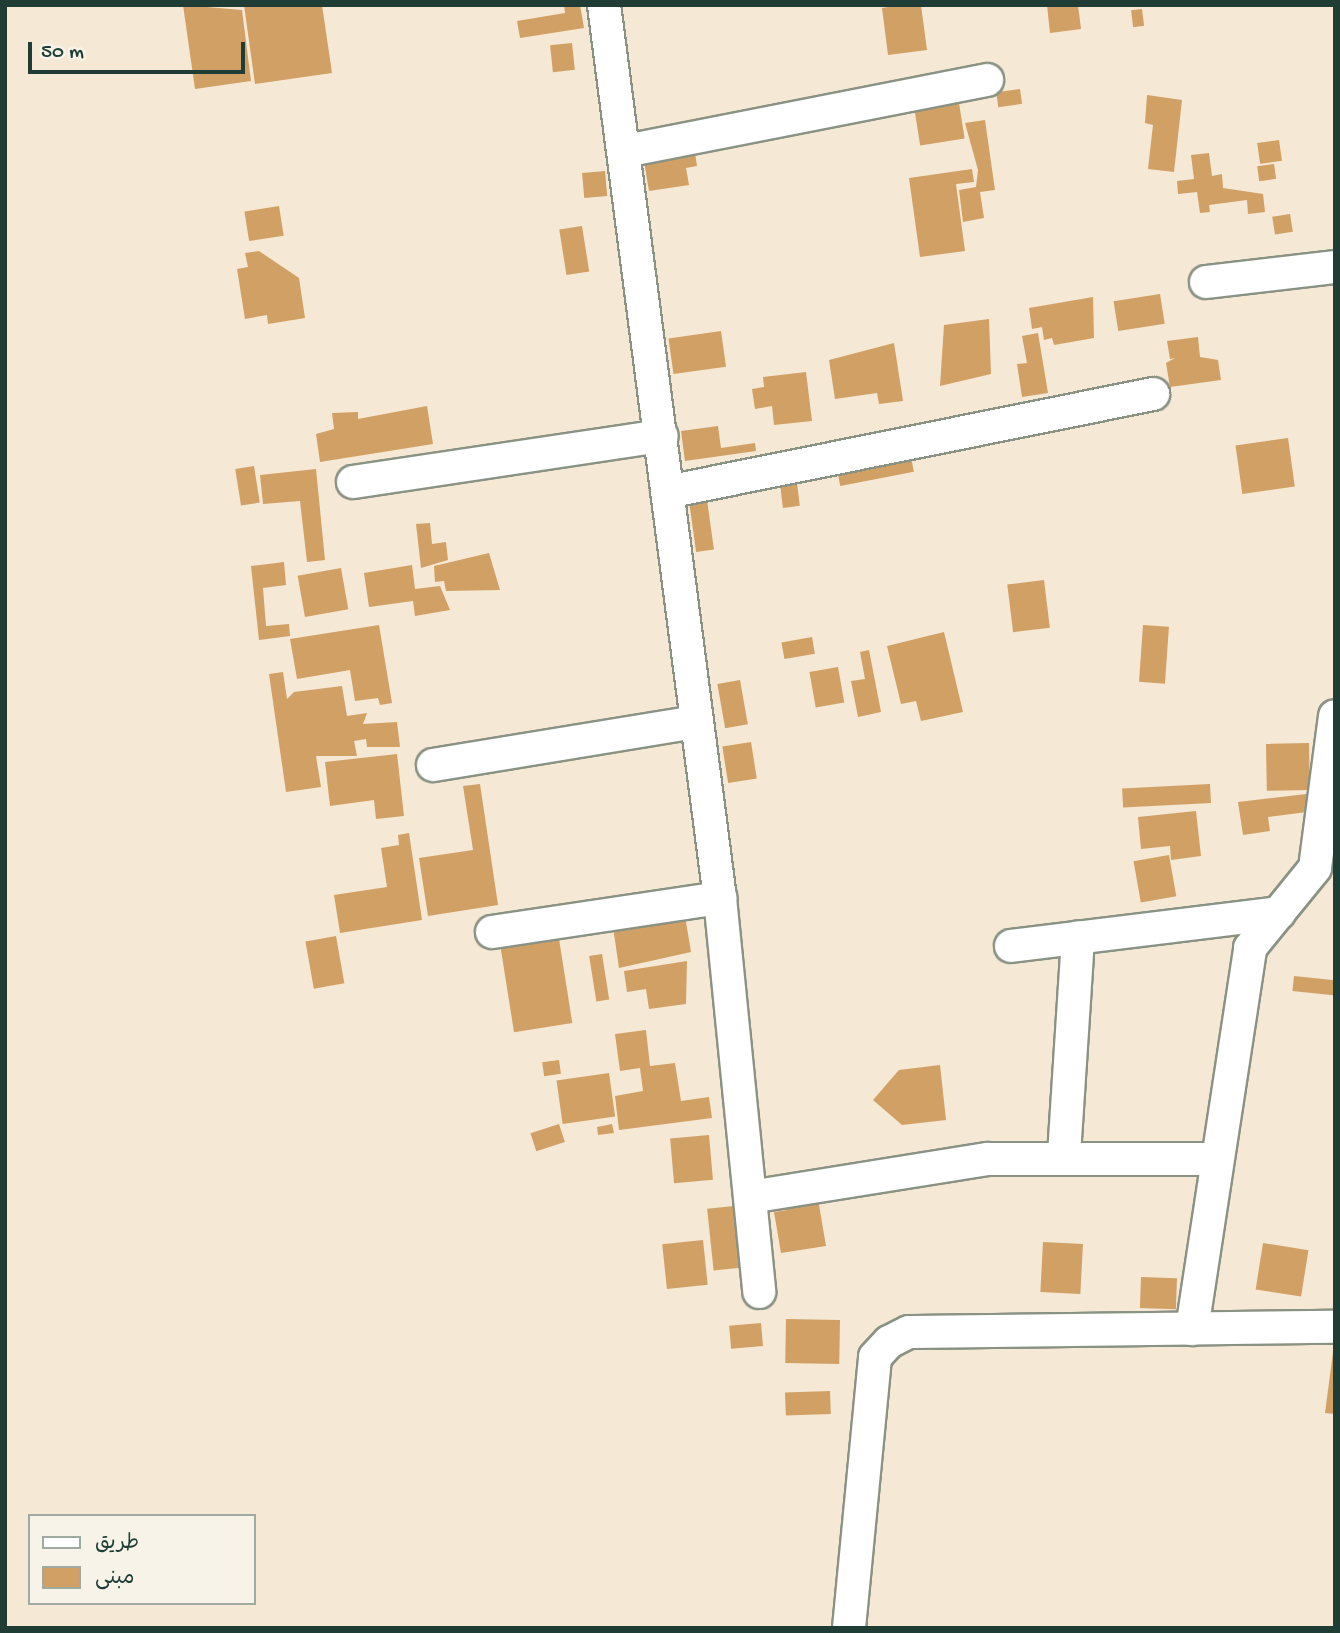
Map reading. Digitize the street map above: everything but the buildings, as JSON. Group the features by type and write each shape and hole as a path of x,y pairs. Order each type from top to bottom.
{"street":[{"path":"604,5 720,898 759,1292"},
{"path":"625,151 986,80"},
{"path":"1206,282 1335,267"},
{"path":"667,492 1153,394"},
{"path":"353,482 662,436"},
{"path":"1192,1329 1215,1159 1250,948 1315,868 1323,842 1335,716"},
{"path":"433,765 697,722"},
{"path":"492,932 720,898"},
{"path":"1011,946 1279,913"},
{"path":"1064,1155 1078,937"},
{"path":"750,1197 988,1159 1064,1155 1215,1159"},
{"path":"849,1628 875,1357 889,1342 909,1332 1335,1327"}]}
